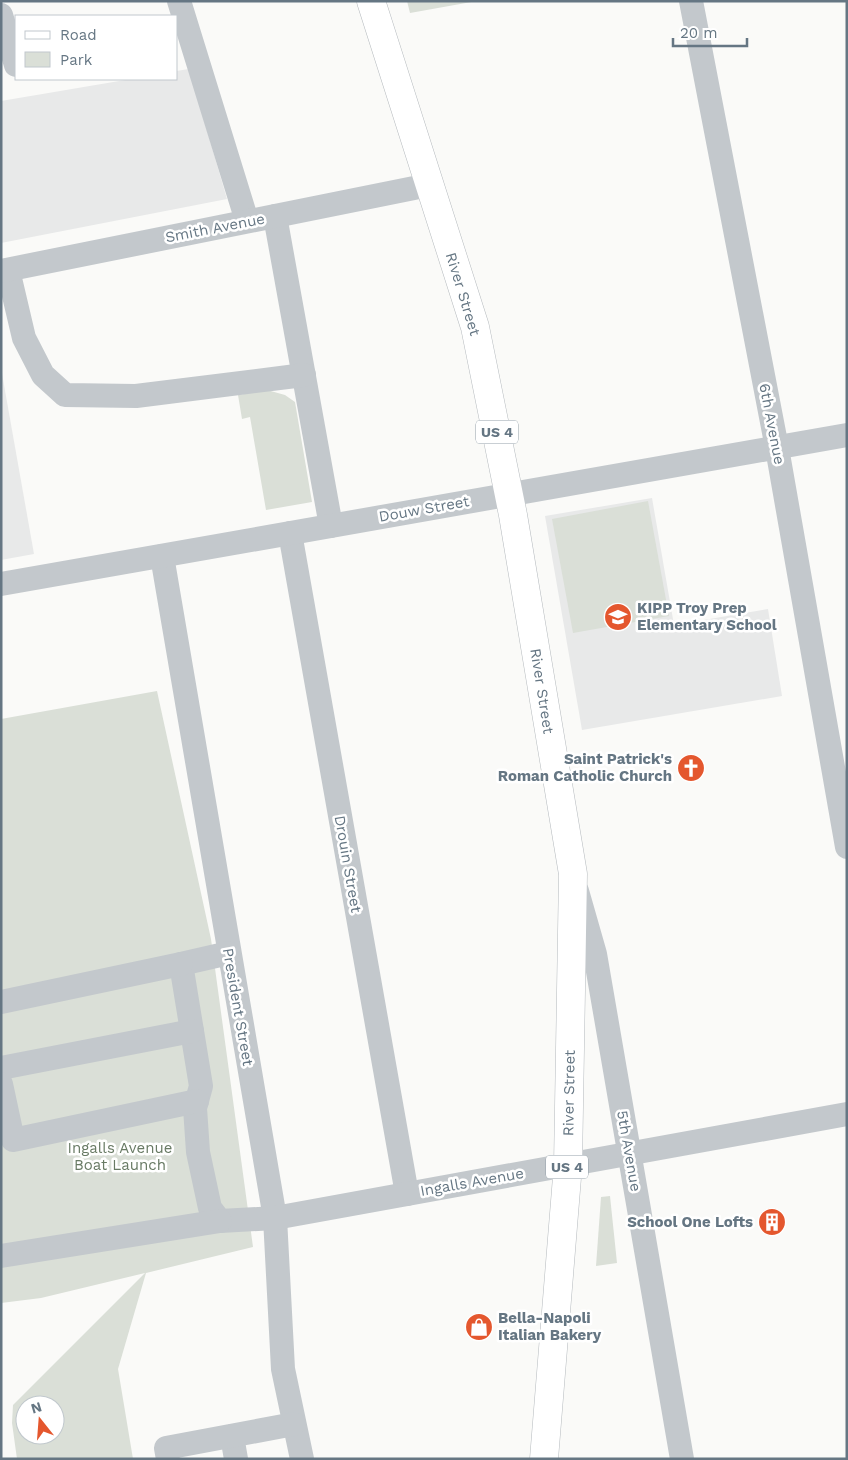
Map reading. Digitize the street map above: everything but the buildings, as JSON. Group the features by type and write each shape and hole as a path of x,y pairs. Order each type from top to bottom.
{"main road":[{"name":"River Street","path":"371,1 475,327 509,494 573,874 568,1165 544,1459"}],"street":[{"path":"179,1 247,221"},
{"name":"6th Avenue","path":"691,1 777,448 847,847"},
{"path":"1,15 15,62"},
{"name":"Smith Avenue","path":"5,270 429,185"},
{"path":"275,216 331,526"},
{"path":"5,270 24,338 43,375 65,395 136,396 304,375"},
{"name":"Douw Street","path":"1,584 847,436"},
{"name":"Drouin Street","path":"290,533 407,1194"},
{"name":"President Street","path":"162,556 275,1218 283,1369 302,1459"},
{"name":"5th Avenue","path":"573,874 595,954 682,1459"},
{"path":"1,1002 229,953"},
{"path":"181,964 201,1086 195,1108 198,1152 210,1208 220,1221"},
{"path":"1,1068 192,1030"},
{"path":"1,1084 14,1140 197,1101"},
{"name":"Ingalls Avenue","path":"1,1256 220,1221 275,1218 847,1114"},
{"path":"168,1459 166,1448 294,1424"},
{"path":"232,1436 236,1459"}],"shaded area":[{"path":"189,69 227,199 1,243 1,101 125,80 178,80 178,71"},
{"path":"1,368 34,554 1,560"},
{"name":"KIPP Troy Prep Elementary School","path":"652,498 674,625 768,609 782,696 582,730 545,516"}],"green space":[{"path":"407,1 477,1 410,13"},
{"path":"267,390 285,395 295,402 312,502 266,510 250,417 242,419 238,395"},
{"path":"648,501 669,616 573,633 552,519"},
{"name":"Ingalls Avenue Boat Launch","path":"157,691 211,939 253,1247 146,1273 118,1369 133,1459 17,1459 15,1445 65,1445 65,1395 23,1395 145,1273 41,1298 1,1303 1,719"},
{"path":"610,1196 617,1263 596,1266 601,1197"},
{"path":"15,1403 15,1445 12,1423 13,1405"}],"place":[{"name":"KIPP Troy Prep Elementary School","path":"618,617"},
{"name":"Saint Patrick's Roman Catholic Church","path":"691,768"},
{"name":"School One Lofts","path":"772,1222"},
{"name":"Bella-Napoli Italian Bakery","path":"479,1327"}]}
